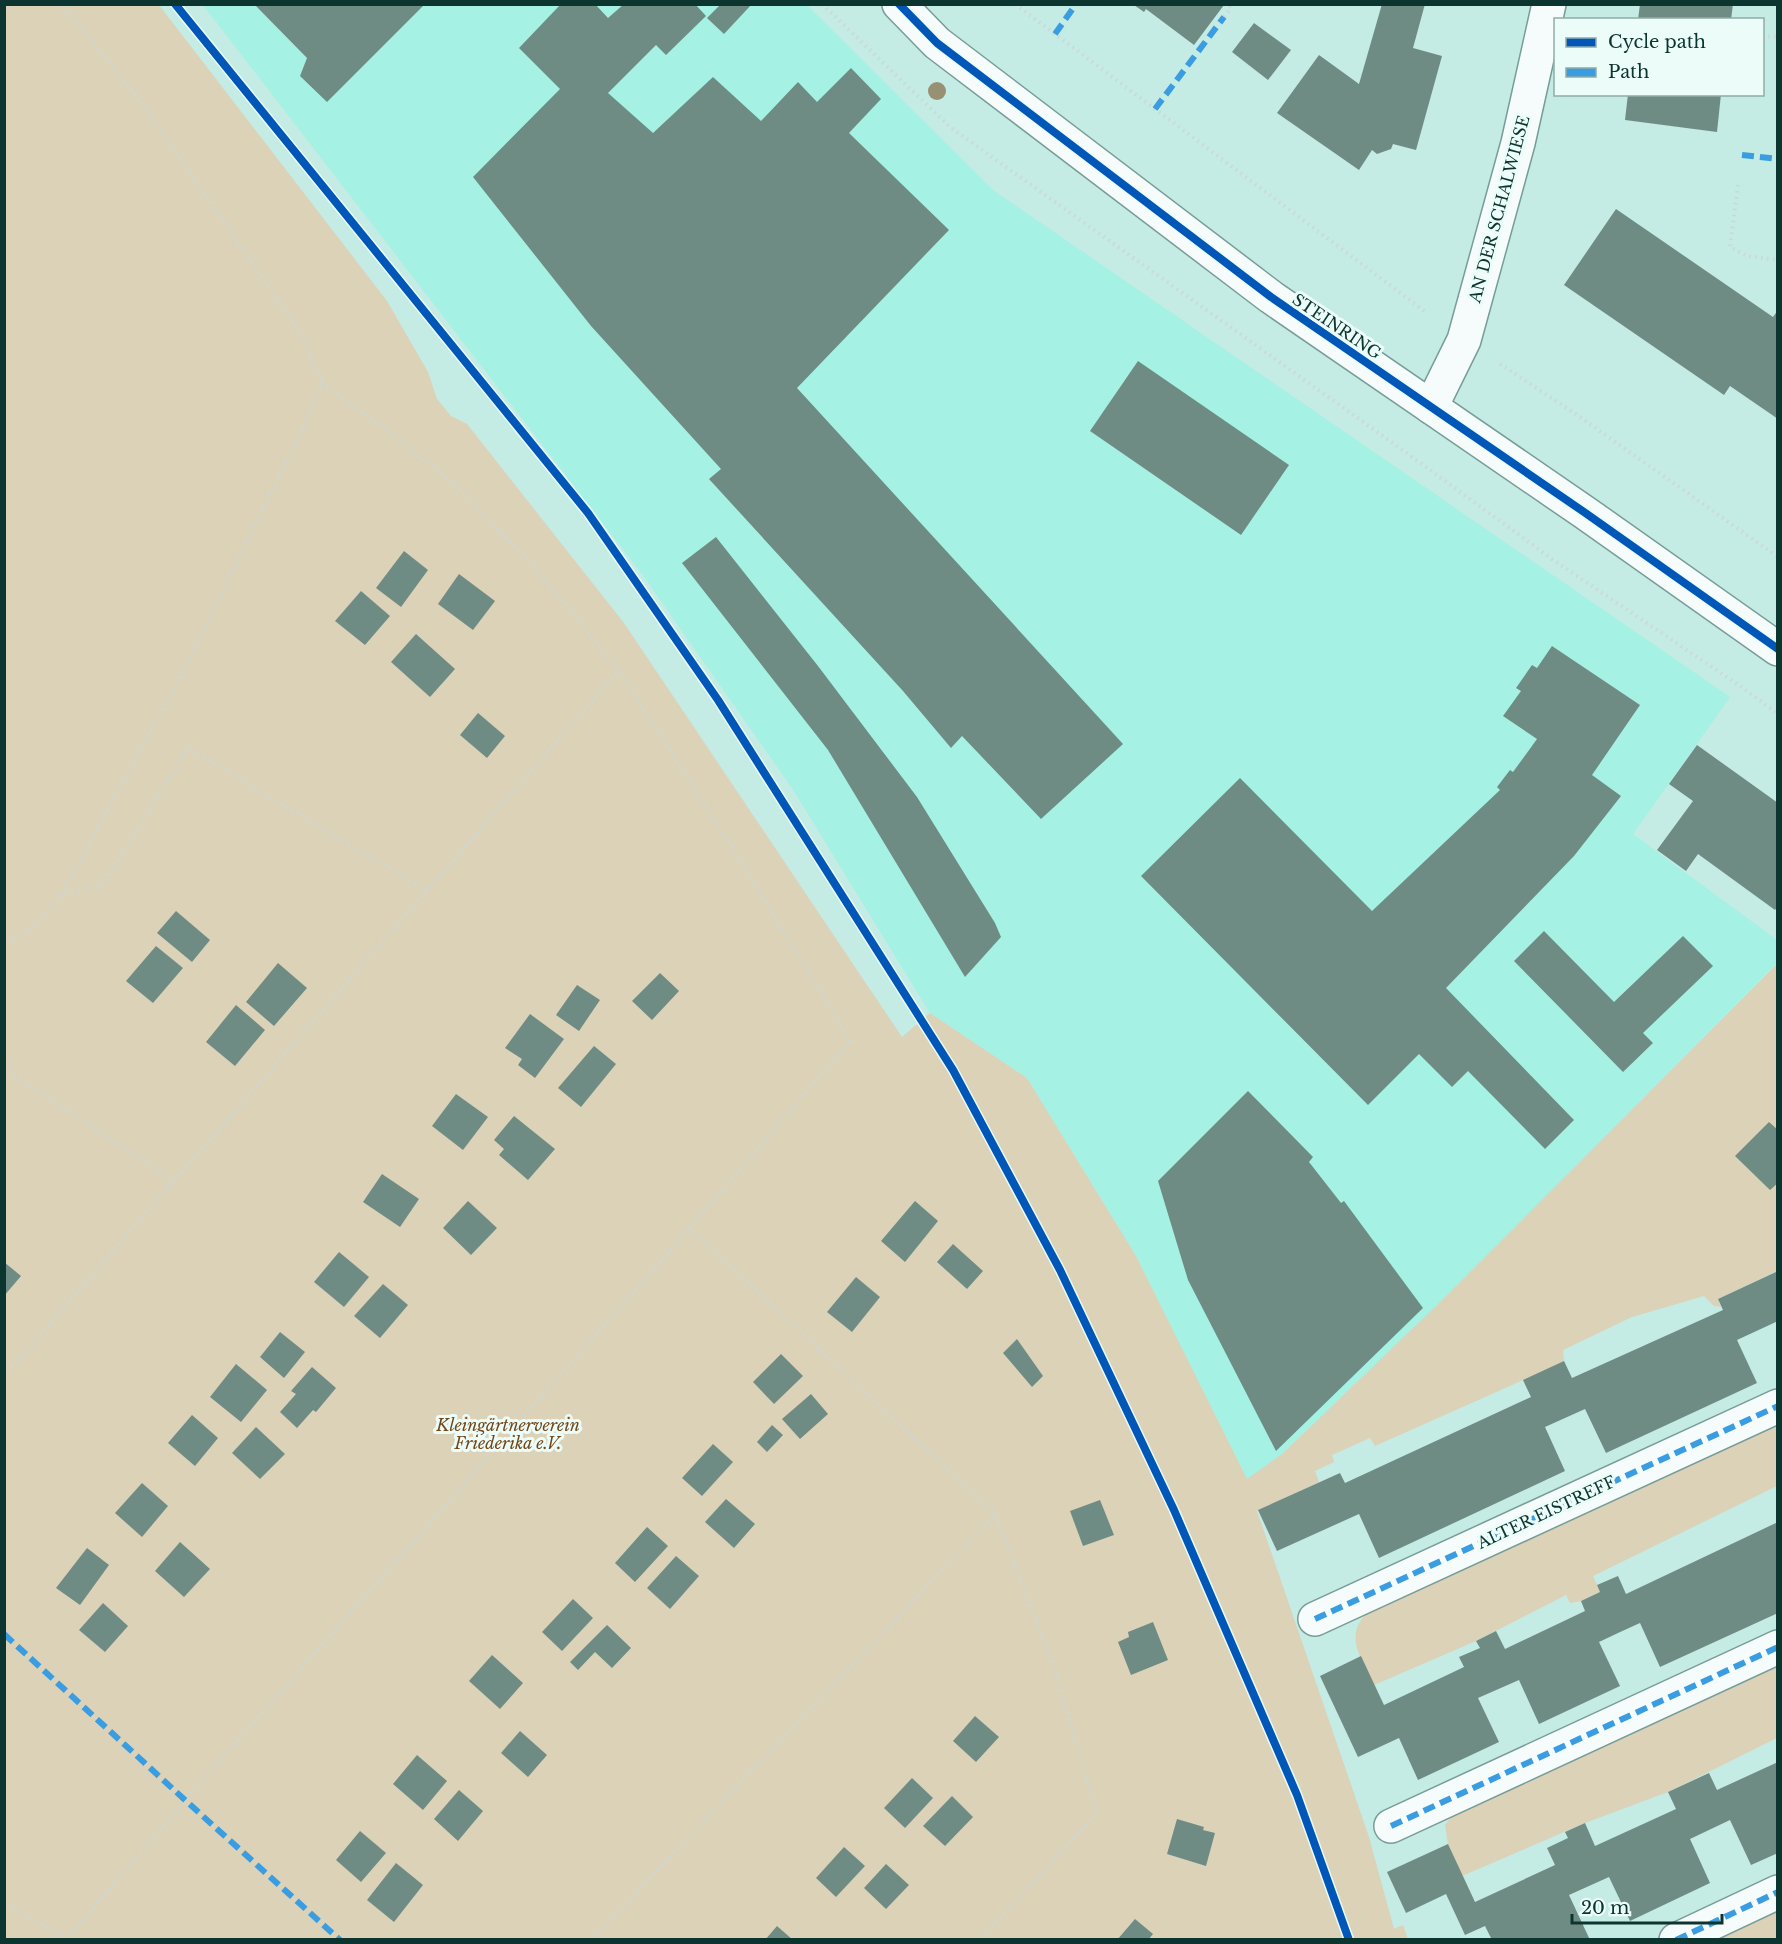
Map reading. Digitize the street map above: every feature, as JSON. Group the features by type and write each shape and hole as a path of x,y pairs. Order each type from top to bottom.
{"street":[{"name":"STEINRING","path":"899,4 937,43 1271,297 1778,649"},
{"name":"AN DER SCHALWIESE","path":"1431,406 1464,340 1518,143 1549,4"},
{"name":"ALTER EISTREFF","path":"1315,1619 1778,1406"},
{"path":"1391,1826 1778,1647"},
{"path":"1676,1940 1778,1892"}],"path":[{"path":"4,1904 67,1939 185,1800 690,1228 850,1041 750,876 619,670 532,565 454,484 391,433 322,383 303,336 141,102 62,4"},
{"path":"822,4 951,127 1552,559 1778,714"},
{"path":"1015,4 1464,340 1580,417 1778,557"},
{"path":"1224,17 1231,8 1227,4"},
{"path":"1738,185 1730,247 1747,256 1778,260"},
{"path":"4,945 32,929 61,896 178,680 306,423 322,383"},
{"path":"4,1376 619,670"},
{"path":"61,896 103,884 188,748 427,891"},
{"path":"4,1068 174,1180"},
{"path":"690,1228 995,1514 1053,1664 1097,1813 979,1940"},
{"path":"591,1940 995,1514"}],"shaded area":[{"path":"203,5 807,5 993,190 1730,697 1633,834 1777,940 1777,963 1440,1302 1282,1454 1247,1480 1136,1256 1027,1078 930,1013 792,788 642,574"}],"green space":[{"name":"Kleingärtnerverein Friederika e.V.","path":"5,5 159,5 387,301 428,372 437,399 451,416 467,424 624,623 902,1037 930,1013 1027,1078 1136,1256 1247,1479 1282,1454 1440,1302 1777,966 1777,1271 1718,1299 1721,1307 1714,1306 1704,1296 1632,1317 1563,1350 1564,1361 1548,1369 1375,1446 1370,1438 1332,1455 1334,1462 1315,1471 1319,1482 1257,1511 1369,1837 1394,1929 1403,1925 1408,1939 5,1939"},
{"path":"1775,1423 1777,1427 1777,1486 1593,1576 1600,1592 1581,1601 1570,1603 1566,1595 1476,1641 1374,1685 1361,1658 1356,1641 1356,1632 1365,1615"},
{"path":"1777,1660 1777,1738 1668,1792 1585,1823 1462,1876 1448,1844 1445,1825 1455,1812"},
{"path":"1777,1902 1777,1939 1698,1939"}],"building":[{"path":"561,4 595,4 608,18 624,4 695,4 706,16 666,55 656,45 608,93 653,133 713,77 761,121 798,82 817,102 851,68 881,99 849,133 949,230 797,388 1123,744 1041,819 962,736 951,748 903,691 709,479 721,469 591,326 473,177 560,89 519,48"},
{"path":"721,4 752,4 724,34 707,18"},
{"path":"1382,4 1425,4 1413,48 1442,56 1416,150 1393,144 1391,149 1377,154 1372,150 1359,170 1277,113 1319,55 1359,84"},
{"path":"1640,4 1733,4 1731,18 1638,18"},
{"path":"255,5 424,5 327,102 300,76 307,58"},
{"path":"1134,5 1224,5 1194,45 1146,9 1144,12"},
{"path":"1254,23 1291,50 1268,80 1232,52"},
{"path":"1628,96 1721,96 1717,132 1625,120"},
{"path":"1616,209 1773,317 1778,310 1778,419 1730,386 1724,395 1564,285"},
{"path":"1138,361 1289,465 1241,535 1090,431"},
{"path":"716,537 917,797 995,923 1001,937 965,977 828,750 682,563"},
{"path":"404,551 428,570 401,607 376,588"},
{"path":"459,574 495,601 473,630 438,604"},
{"path":"361,591 390,616 365,645 335,621"},
{"path":"416,634 455,669 430,697 391,662"},
{"path":"1552,646 1640,705 1592,775 1621,796 1574,856 1446,988 1574,1120 1545,1149 1468,1071 1452,1087 1419,1054 1368,1105 1141,876 1240,778 1372,911 1500,790 1497,787 1510,770 1513,772 1537,739 1503,716 1521,691 1516,688 1532,665 1537,668"},
{"path":"478,713 505,736 487,758 460,735"},
{"path":"1697,745 1778,803 1778,906 1775,910 1698,854 1686,871 1657,850 1693,801 1669,784"},
{"path":"176,911 210,940 192,962 157,933"},
{"path":"1544,931 1614,1002 1683,936 1713,966 1643,1033 1653,1043 1623,1072 1514,961"},
{"path":"156,946 183,968 153,1003 126,981"},
{"path":"278,963 307,988 274,1026 246,1002"},
{"path":"660,973 679,991 652,1020 632,1001"},
{"path":"577,985 600,1000 579,1031 556,1015"},
{"path":"236,1005 265,1030 235,1066 206,1042"},
{"path":"530,1014 564,1039 535,1078 518,1065 522,1059 505,1048"},
{"path":"594,1046 616,1064 581,1107 558,1088"},
{"path":"1248,1091 1313,1157 1309,1162 1341,1203 1344,1201 1423,1308 1276,1451 1188,1280 1158,1181"},
{"path":"456,1094 488,1117 463,1150 432,1126"},
{"path":"514,1116 555,1149 528,1180 499,1155 504,1149 494,1140"},
{"path":"1769,1122 1778,1130 1778,1183 1770,1190 1735,1156"},
{"path":"382,1174 419,1199 400,1227 363,1202"},
{"path":"468,1201 497,1228 471,1255 443,1228"},
{"path":"915,1201 938,1221 905,1262 881,1241"},
{"path":"953,1244 983,1271 967,1289 937,1262"},
{"path":"339,1252 369,1277 344,1307 314,1282"},
{"path":"4,1262 21,1276 4,1296"},
{"path":"1778,1271 1778,1321 1737,1340 1757,1383 1606,1453 1585,1409 1545,1427 1565,1471 1379,1558 1359,1514 1277,1551 1258,1510 1340,1473 1345,1483 1531,1397 1523,1380 1564,1361 1572,1378 1723,1310 1718,1299"},
{"path":"856,1277 880,1297 852,1332 827,1312"},
{"path":"383,1284 408,1305 380,1338 354,1316"},
{"path":"280,1332 305,1352 284,1378 260,1357"},
{"path":"1017,1339 1043,1376 1032,1387 1003,1353"},
{"path":"781,1354 803,1376 774,1404 753,1382"},
{"path":"236,1364 267,1390 241,1422 210,1397"},
{"path":"312,1367 336,1388 316,1412 313,1410 297,1428 280,1412 296,1394 291,1391"},
{"path":"811,1394 828,1414 800,1439 782,1419"},
{"path":"192,1415 218,1438 195,1466 168,1443"},
{"path":"772,1425 783,1435 767,1452 757,1442"},
{"path":"256,1427 285,1454 260,1479 232,1453"},
{"path":"713,1444 733,1462 702,1496 682,1478"},
{"path":"142,1483 168,1506 142,1537 115,1513"},
{"path":"726,1499 755,1524 734,1548 705,1522"},
{"path":"1100,1500 1114,1535 1083,1546 1070,1511"},
{"path":"1778,1522 1778,1613 1660,1667 1640,1623 1618,1633 1599,1642 1620,1686 1539,1724 1519,1680 1478,1698 1499,1742 1418,1780 1399,1738 1358,1757 1320,1676 1361,1656 1384,1705 1464,1667 1459,1657 1480,1648 1476,1641 1496,1631 1505,1649 1585,1611 1581,1601 1600,1592 1597,1585 1618,1576 1626,1594"},
{"path":"647,1527 668,1546 635,1582 615,1563"},
{"path":"180,1542 210,1569 184,1597 155,1571"},
{"path":"87,1548 109,1565 80,1605 56,1588"},
{"path":"676,1556 699,1576 670,1609 647,1588"},
{"path":"573,1599 593,1618 562,1651 542,1632"},
{"path":"103,1603 128,1626 105,1652 79,1630"},
{"path":"1153,1622 1168,1660 1131,1675 1118,1642 1129,1637 1128,1632"},
{"path":"607,1625 631,1648 612,1668 595,1652 578,1670 570,1662"},
{"path":"492,1655 523,1683 500,1709 469,1681"},
{"path":"975,1716 999,1737 976,1762 953,1741"},
{"path":"520,1731 547,1755 528,1777 501,1753"},
{"path":"417,1755 447,1781 423,1810 393,1784"},
{"path":"1778,1762 1778,1853 1751,1865 1730,1820 1690,1839 1710,1883 1630,1921 1609,1877 1569,1895 1590,1940 1492,1940 1485,1926 1465,1935 1446,1894 1406,1913 1387,1872 1448,1844 1475,1902 1555,1865 1547,1848 1568,1838 1565,1832 1585,1823 1595,1846 1676,1809 1668,1792 1709,1773 1717,1790"},
{"path":"912,1778 933,1798 905,1828 884,1808"},
{"path":"459,1790 483,1811 458,1841 434,1819"},
{"path":"952,1796 973,1817 945,1846 923,1826"},
{"path":"1177,1819 1204,1827 1203,1830 1215,1833 1206,1866 1167,1854"},
{"path":"360,1831 386,1853 361,1882 336,1860"},
{"path":"844,1847 865,1866 836,1897 816,1878"},
{"path":"396,1863 423,1885 394,1922 367,1900"},
{"path":"886,1864 909,1885 886,1909 864,1888"},
{"path":"1135,1919 1153,1934 1148,1940 1117,1940"},
{"path":"777,1926 793,1940 765,1940"}],"marked path":[{"path":"1055,34 1076,4"},
{"path":"1155,109 1224,17"},
{"path":"1742,155 1778,159"},
{"path":"1315,1619 1778,1406"},
{"path":"4,1634 340,1940"},
{"path":"1391,1826 1778,1647"},
{"path":"1676,1940 1778,1892"}],"cycle path":[{"path":"175,4 588,513 718,700 953,1070 1060,1270 1174,1510 1297,1795 1349,1940"},
{"path":"899,4 937,43 1271,297 1584,512 1778,649"}]}
